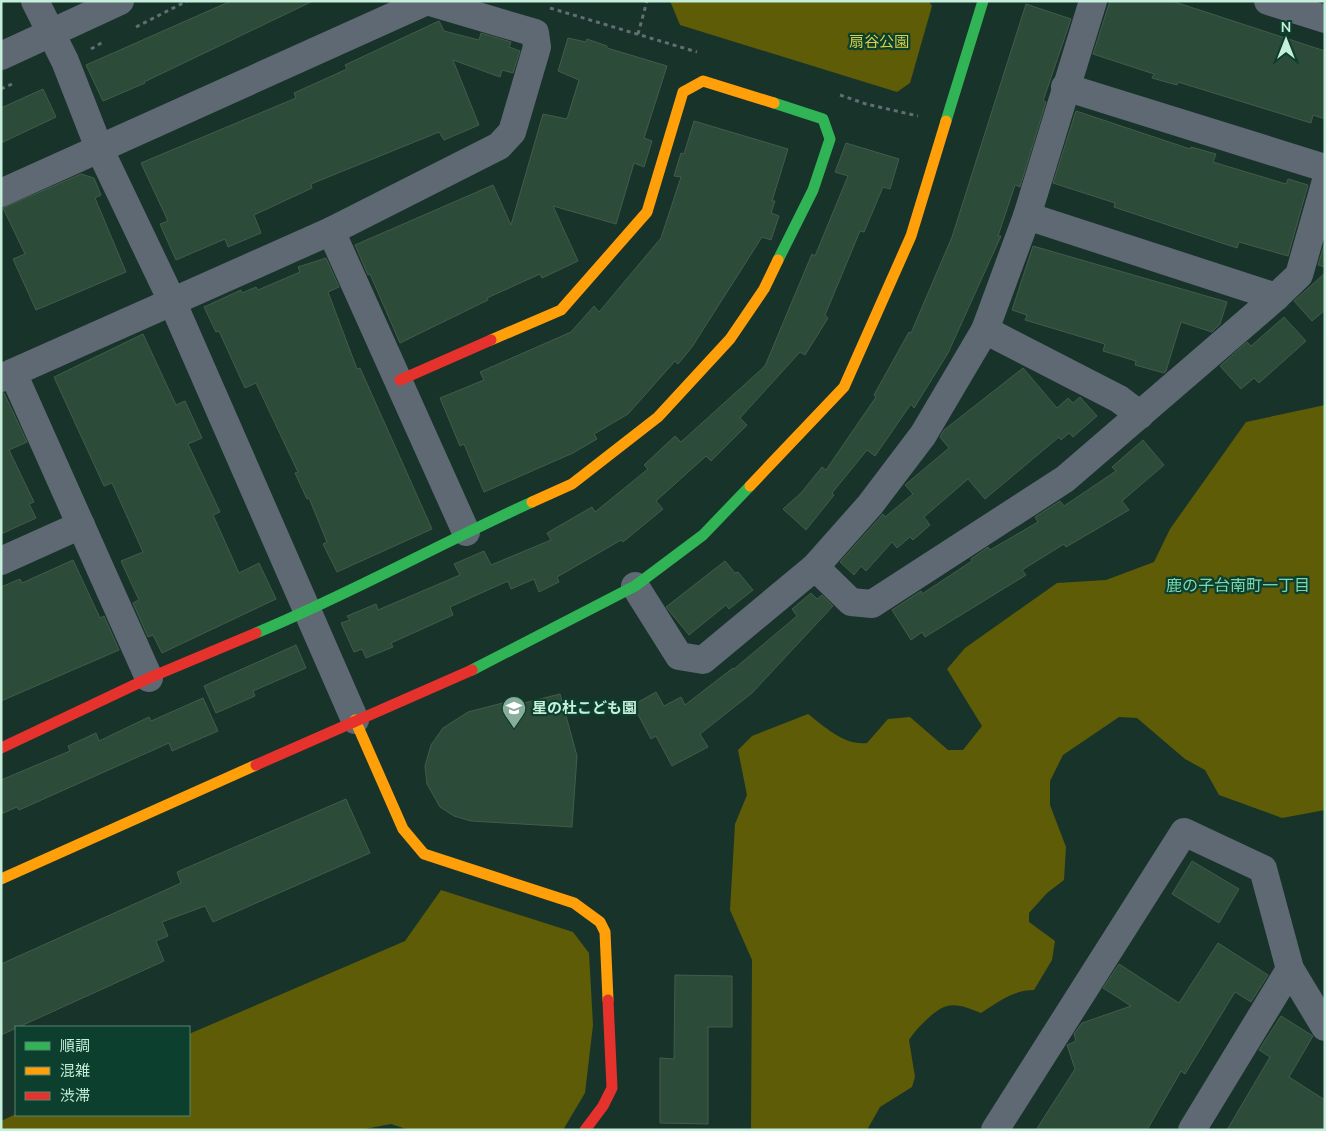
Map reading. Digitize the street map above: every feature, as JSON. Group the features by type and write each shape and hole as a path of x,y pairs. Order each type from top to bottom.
{"street":[{"path":"35,1 65,61 99,148 172,301 306,612 403,829 424,854 574,903 600,922 605,932 612,1088 603,1106 585,1130"},
{"path":"1,56 120,1"},
{"path":"1,193 427,1 535,33 537,47 512,132 499,146 331,231 7,376 81,525 149,678"},
{"path":"1,879 355,720 485,665 634,586 703,535 844,386 911,236 982,1"},
{"path":"634,586 679,656 702,660 815,566 870,505 923,435 985,330 1027,216 1065,86 1093,1"},
{"path":"1268,1 1325,19"},
{"path":"1,748 149,678 306,612 466,532 572,484 658,418 730,339 764,288 813,190 830,139 824,119 703,81 683,92 647,212 561,310 400,380"},
{"path":"1065,86 1325,168"},
{"path":"815,566 851,602 872,604 1065,479 1299,275 1325,184"},
{"path":"1027,216 1276,296"},
{"path":"331,231 400,380 466,532"},
{"path":"985,330 1120,399 1140,415"},
{"path":"1,561 81,525"},
{"path":"995,1130 1184,832 1263,869 1290,969 1325,1027"},
{"path":"1192,1130 1290,969"}],"path":[{"path":"638,34 647,1"},
{"path":"549,7 704,54"},
{"path":"836,93 866,104 946,123"}],"green space":[{"name":"扇谷公園","path":"670,1 929,1 932,6 910,83 897,92 680,25"},
{"path":"1325,405 1325,810 1282,818 1219,795 1205,770 1185,759 1137,718 1119,717 1063,755 1050,781 1050,805 1066,847 1064,880 1047,893 1029,913 1029,922 1055,941 1052,960 1034,990 1012,994 981,1013 951,1005 931,1015 909,1040 915,1077 912,1087 880,1107 867,1130 751,1130 752,960 730,910 735,824 747,795 738,750 752,736 808,714 843,739 859,743 867,743 888,719 910,717 948,750 963,750 982,726 947,669 965,648 1057,583 1106,580 1154,562 1170,529 1246,422"},
{"path":"441,890 573,932 589,953 593,1025 585,1093 563,1130 409,1130 391,1124 360,1130 1,1130 1,1121 15,1114 15,1116 190,1116 190,1034 405,941"}],"building":[{"path":"231,1 313,1 145,83 103,101 86,65"},
{"path":"1110,1 1172,1 1325,51 1325,119 1313,115 1311,123 1178,82 1177,85 1152,78 1154,74 1093,54"},
{"path":"1026,4 1071,19 1043,101 1046,102 1020,187 1015,185 998,236 1001,236 948,353 914,408 911,404 875,456 867,450 832,493 834,495 806,530 783,509 801,493 822,467 826,470 876,397 874,395 909,332 911,333 952,237"},
{"path":"439,21 444,31 479,40 481,33 511,42 509,47 520,51 513,73 502,70 500,77 453,60 479,125 444,140 439,132 311,184 312,188 254,215 261,233 228,247 225,239 176,260 160,224 168,221 141,163 296,98 294,93 347,69 345,65"},
{"path":"568,38 586,42 587,39 607,46 607,48 667,66 644,138 652,141 644,167 634,163 616,224 553,206 578,261 542,278 540,274 487,298 488,300 400,343 370,274 368,275 355,245 493,185 511,225 543,114 567,119 579,80 558,71"},
{"path":"43,89 56,117 1,143 1,108"},
{"path":"1076,111 1190,149 1191,147 1216,154 1213,162 1286,184 1288,179 1308,185 1288,256 1239,242 1237,248 1114,207 1115,203 1053,183"},
{"path":"694,121 788,149 772,201 775,201 771,213 779,216 771,240 762,237 692,347 678,364 675,361 628,414 594,434 597,439 573,453 484,492 464,444 460,446 440,398 484,380 480,372 571,332 594,306 599,312 661,238 681,177 674,176 681,153 684,154"},
{"path":"846,143 899,159 890,189 883,187 864,232 860,231 825,315 828,318 805,355 800,352 740,418 747,425 711,461 706,456 656,501 663,509 623,542 621,540 557,577 559,582 539,592 534,579 511,589 508,581 450,607 453,615 391,643 393,647 366,658 362,649 354,652 341,623 350,620 347,616 376,604 378,610 460,575 454,564 484,551 491,565 551,540 547,533 592,507 595,512 648,469 644,465 675,436 681,442 765,366 812,254 815,256 848,176 835,172"},
{"path":"81,174 94,178 101,195 95,198 126,272 36,310 13,259 25,254 3,208"},
{"path":"1325,242 1325,267 1318,265"},
{"path":"1033,246 1227,302 1220,324 1212,332 1181,322 1164,373 1135,365 1136,361 1103,351 1105,344 1025,320 1027,315 1012,310"},
{"path":"326,258 339,287 328,292 357,369 360,368 432,529 337,572 323,544 327,542 309,498 307,499 295,473 298,472 256,383 245,388 219,331 216,332 204,307 241,290 242,293 256,287 258,290 300,272 298,267"},
{"path":"1325,273 1325,310 1312,321 1294,301"},
{"path":"1284,317 1306,341 1259,383 1254,378 1241,389 1220,366 1247,342 1251,346"},
{"path":"143,334 176,405 185,401 202,438 188,444 220,512 213,515 239,573 259,563 276,599 162,653 153,635 148,637 133,603 139,600 121,561 143,552 112,483 104,486 54,377"},
{"path":"1023,368 1057,408 1068,398 1073,403 1080,397 1097,416 1073,437 1069,433 1061,440 1059,437 985,499 968,479 924,517 930,525 913,540 910,537 897,548 892,542 866,571 861,566 854,575 840,562 883,514 885,517 913,494 905,485 949,448 940,437 944,430"},
{"path":"1,393 4,393 27,442 9,450 34,502 29,504 36,518 1,534"},
{"path":"1143,440 1164,465 1122,501 1129,510 1066,547 1064,544 1022,570 1026,575 925,637 922,632 911,640 892,610 921,591 922,594 972,561 971,559 988,547 990,550 1038,522 1035,517 1060,501 1064,506 1116,471 1112,467"},
{"path":"73,560 100,618 104,616 119,650 1,701 1,587 20,579 22,583"},
{"path":"725,561 735,573 738,572 753,590 729,609 726,605 689,635 666,607"},
{"path":"811,593 817,599 822,595 833,606 752,693 700,734 708,747 672,766 656,736 651,739 633,705 656,692 664,706 681,697 685,705 734,669 797,616 792,609"},
{"path":"296,645 306,668 253,691 255,696 216,713 204,686"},
{"path":"560,694 577,756 572,827 471,821 454,816 440,807 427,784 425,766 431,745 443,728 468,712 518,699 520,704"},
{"path":"203,698 218,731 172,751 169,743 19,810 17,807 1,814 1,780 70,751 68,746 96,733 99,741 149,717 151,721"},
{"path":"346,799 370,853 213,922 205,906 162,922 168,936 156,941 164,961 21,1026 15,1026 15,1029 1,1035 1,964 181,883 177,872"},
{"path":"1192,861 1239,889 1219,923 1172,894"},
{"path":"1218,943 1268,975 1251,1002 1235,992 1185,1074 1181,1071 1147,1130 1036,1130 1075,1069 1067,1045 1076,1041 1074,1034 1082,1023 1131,1006 1103,988 1119,964 1179,1003"},
{"path":"675,975 732,976 732,1027 708,1027 708,1124 660,1123 660,1058 674,1059"},
{"path":"1281,1016 1313,1036 1289,1077 1325,1100 1325,1130 1227,1130 1270,1057 1259,1050"}],"traffic: fast":[{"path":"946,121 983,1"},
{"path":"774,103 823,119 830,139 813,190 778,260"},
{"path":"472,670 635,586 703,535 750,486"},
{"path":"256,633 326,602 532,502"}],"traffic: slow":[{"path":"491,340 561,310 647,212 683,92 703,81 774,103"},
{"path":"750,486 844,387 911,236 946,121"},
{"path":"532,502 572,484 658,417 730,339 764,289 778,260"},
{"path":"355,720 403,829 424,854 574,903 600,922 605,932 608,1000"},
{"path":"1,879 256,765"}],"traffic: jam":[{"path":"400,380 491,340"},
{"path":"1,748 149,678 256,633"},
{"path":"256,765 472,670"},
{"path":"585,1130 603,1106 612,1088 608,1000"}],"place":[{"name":"星の杜こども園","path":"514,729"}],"district":[{"name":"鹿の子台南町一丁目","path":"1238,585"}]}
